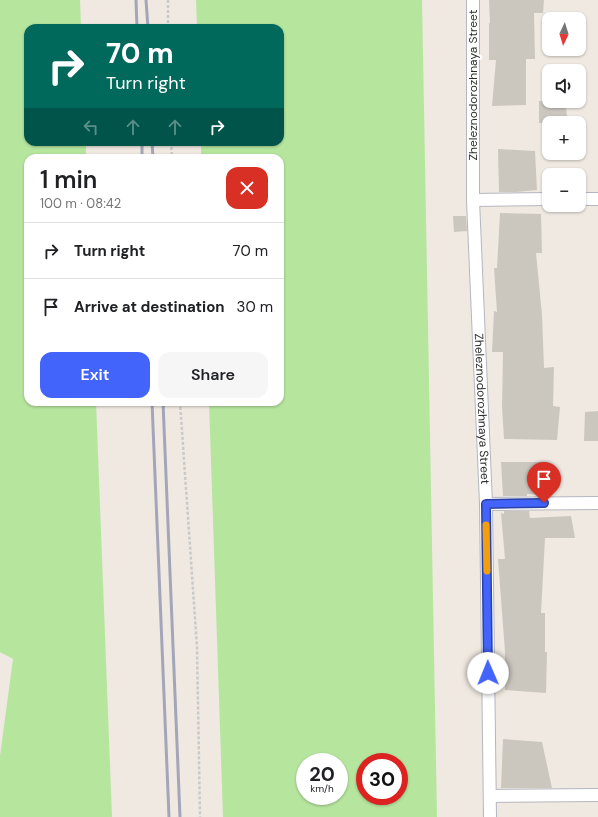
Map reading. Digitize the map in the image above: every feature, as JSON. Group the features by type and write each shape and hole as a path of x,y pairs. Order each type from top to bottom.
{"street":[{"name":"Zheleznodorozhnaya Street","path":"473,0 473,200 486,504 490,817"},
{"path":"473,200 542,199"},
{"path":"586,199 598,199"},
{"path":"486,504 598,503"},
{"path":"490,796 598,795"}],"path":[{"path":"168,0 168,24"},
{"path":"180,406 197,647 200,817"}],"green space":[{"path":"0,0 80,0 81,24 24,24 24,146 86,146 86,154 24,154 24,406 96,406 112,817 0,817 0,756 13,659 0,652"},
{"path":"196,0 422,0 437,817 223,817 209,406 284,406 284,154 201,154 201,146 284,146 284,24 197,24"}],"building":[{"path":"489,0 544,0 543,12 534,13 535,59 526,59 526,105 492,106 496,60 489,60"},
{"path":"539,101 542,101 542,108 566,108 567,116 542,116 542,123 539,123"},
{"path":"498,149 535,151 537,190 499,192"},
{"path":"500,213 541,214 542,253 536,253 542,315 544,368 554,367 553,406 560,407 557,440 504,439 502,407 503,352 492,352 494,311 497,312 494,268 497,268"},
{"path":"453,216 466,216 467,231 454,232"},
{"path":"598,411 598,441 584,441 585,412"},
{"path":"501,462 545,462 545,495 527,494 527,496 503,496"},
{"path":"504,511 529,511 530,518 571,516 575,538 545,538 541,613 545,613 545,652 547,652 546,693 505,690 505,652 498,559 505,559 501,513 504,514"},
{"path":"503,739 542,742 552,788 501,788"}],"railway":[{"path":"136,0 137,24"},
{"path":"146,0 148,24"},
{"path":"142,146 142,154"},
{"path":"152,146 153,154"},
{"path":"152,406 169,817"},
{"path":"163,406 180,817"}],"slow traffic":[{"path":"486,525 487,571"}],"route":[{"path":"488,673 486,504 544,503"}]}
